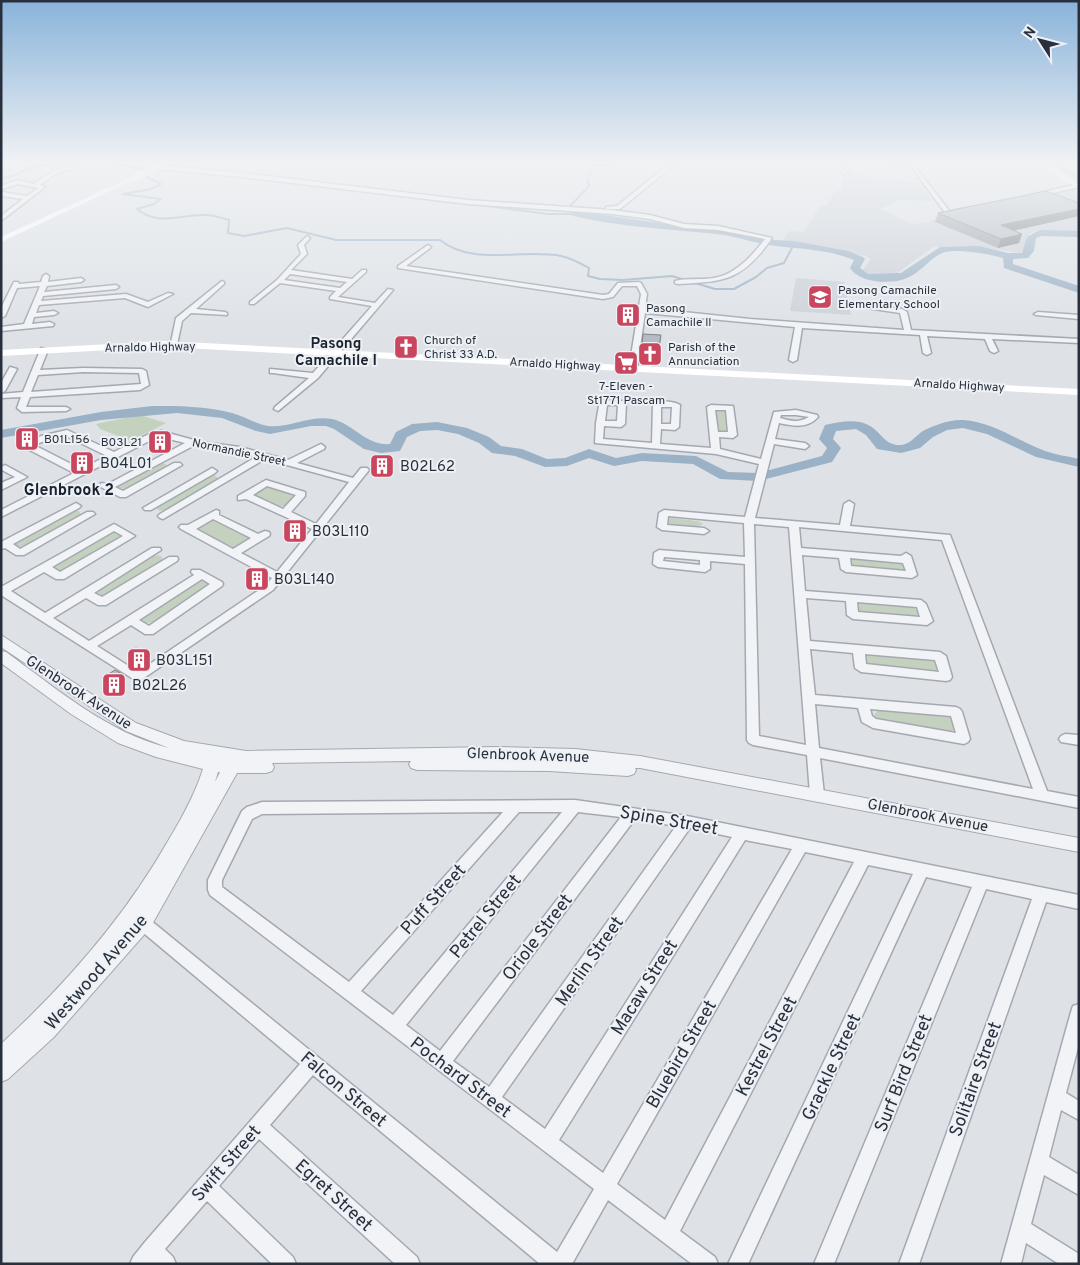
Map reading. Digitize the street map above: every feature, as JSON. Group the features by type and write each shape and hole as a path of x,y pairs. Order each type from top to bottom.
{"main road":[{"path":"1,238 40,220"},
{"name":"Arnaldo Highway","path":"1,353 165,345 1079,392"}],"street":[{"path":"661,220 684,226 718,228 764,236 768,240 764,246 728,278 677,282"},
{"path":"252,303 279,281 304,254 301,245 306,238"},
{"path":"428,247 400,267 603,297 611,296 620,284 638,283 644,294 633,368"},
{"path":"364,271 332,298 377,305"},
{"path":"288,272 352,281"},
{"path":"27,326 46,276"},
{"path":"1,316 15,285 80,280"},
{"path":"279,281 341,290"},
{"path":"165,345 179,320 222,283"},
{"path":"40,294 116,287"},
{"path":"278,408 315,376 390,290"},
{"path":"37,303 126,296 148,306 170,294"},
{"path":"869,307 900,310 905,318 908,332"},
{"path":"641,310 719,320 790,322 799,326 1079,341"},
{"path":"190,311 225,314"},
{"path":"32,315 54,313"},
{"path":"1038,314 1079,318"},
{"path":"1,329 50,324"},
{"path":"793,360 799,326"},
{"path":"922,333 927,353"},
{"path":"987,336 994,351"},
{"path":"44,350 22,409 66,409"},
{"path":"1,391 13,369"},
{"path":"1,396 140,388 145,385 142,371 83,370 36,373"},
{"path":"273,371 315,376"},
{"path":"776,420 750,521 753,740 1079,803"},
{"path":"600,423 598,442 716,450 762,473"},
{"path":"656,446 657,426"},
{"path":"81,473 25,444 66,433 115,456"},
{"name":"Normandie Street","path":"115,456 152,436 161,434 192,443 264,456 355,481"},
{"path":"714,434 716,450"},
{"path":"217,446 229,439"},
{"path":"771,441 805,446"},
{"path":"163,458 177,465 123,495 106,486 192,443"},
{"path":"289,463 321,447"},
{"path":"1,514 115,456"},
{"path":"227,478 210,470 145,507 165,517 264,456"},
{"path":"44,567 60,577 130,536 114,527 2,590 138,678 268,588 280,576 364,470"},
{"path":"1,487 22,477 5,471"},
{"path":"285,513 302,494 266,483 243,497 317,528"},
{"path":"73,504 90,514 20,552 4,545 73,504"},
{"path":"844,529 849,504"},
{"path":"704,518 704,533 662,527 664,513 704,518 946,536 1042,796"},
{"path":"234,553 261,536 214,514 187,528 234,553 280,576"},
{"path":"794,525 817,794"},
{"path":"45,618 153,548 173,559 102,602 86,593"},
{"path":"797,551 907,558 912,575 846,570 844,555"},
{"path":"704,557 750,561"},
{"path":"90,646 198,573 218,584 149,631 131,620"},
{"path":"800,594 851,598 921,604 926,621 853,615 851,598"},
{"name":"Glenbrook Avenue","path":"1,640 131,727 214,759"},
{"path":"804,645 858,649 940,656 946,677 861,668 858,649"},
{"name":"Glenbrook Avenue","path":"1,656 76,710 124,739 156,751 235,762 499,763 612,768 677,777 1079,853"},
{"path":"809,699 956,712 964,739 873,723 866,719 864,704"},
{"path":"1065,739 1079,740"},
{"name":"Glenbrook Avenue","path":"235,762 260,758 499,753 575,755 681,768 1079,845"},
{"name":"Westwood Avenue","path":"1,1058 39,1024 137,919 206,784 214,759"},
{"name":"Westwood Avenue","path":"1,1072 46,1030 137,919 235,762"},
{"name":"Puff Street","path":"350,992 516,806"},
{"name":"Spine Street","path":"215,890 216,880 244,820 252,810 262,808 575,806 687,822 1079,902"},
{"name":"Petrel Street","path":"395,1026 575,806"},
{"name":"Oriole Street","path":"442,1062 632,813"},
{"name":"Merlin Street","path":"491,1099 687,822"},
{"name":"Macaw Street","path":"547,1142 742,833"},
{"name":"Bluebird Street","path":"561,1264 802,845"},
{"name":"Kestrel Street","path":"668,1234 864,858"},
{"name":"Grackle Street","path":"738,1264 923,870"},
{"name":"Surf Bird Street","path":"824,1264 982,881"},
{"name":"Pochard Street","path":"215,890 708,1264"},
{"name":"Solitaire Street","path":"909,1264 1042,894"},
{"name":"Falcon Street","path":"137,919 556,1264"},
{"path":"1011,1264 1056,1098 1075,1042 1079,1012"},
{"name":"Swift Street","path":"146,1256 313,1062"},
{"path":"1056,1098 1079,1111"},
{"name":"Egret Street","path":"258,1126 410,1264"},
{"path":"1038,1162 1079,1186"},
{"path":"206,1186 286,1264"},
{"path":"1020,1228 1077,1264"},
{"path":"146,1256 166,1264"}],"shaded area":[{"path":"811,220 903,220 911,224 925,223 931,220 1079,220 1079,232 1036,231 1029,234 1024,250 1020,253 987,248 933,247 896,274 867,275 862,271 871,259 866,256 783,240 789,231 804,232"},
{"name":"Pasong Camachile Elementary School","path":"796,278 844,282 851,315 790,311"}],"green space":[{"path":"715,410 726,410 729,431 718,431"},
{"path":"140,415 166,423 131,441 100,429 96,424"},
{"path":"160,463 166,464 166,468 128,489 117,488 117,485"},
{"path":"214,475 218,478 216,482 168,509 160,511 157,509 157,506 206,477"},
{"path":"267,486 293,494 295,497 286,506 276,506 255,495 255,493"},
{"path":"72,511 79,511 81,514 26,545 18,547 15,545 15,542"},
{"path":"666,519 698,521 703,524 697,527 669,525 666,523"},
{"path":"216,520 247,536 249,540 234,548 199,530 200,526 208,521"},
{"path":"111,532 117,532 121,536 65,570 57,571 53,569 54,566"},
{"path":"158,555 162,557 162,561 106,596 96,594 96,590 150,557"},
{"path":"850,559 899,561 904,563 906,571 856,568 850,566"},
{"path":"200,580 207,583 205,588 153,622 144,624 140,622 140,618"},
{"path":"859,602 912,606 917,610 918,614 915,617 861,612 856,609 856,604"},
{"path":"868,653 931,659 937,663 938,668 934,672 870,665 865,661 865,656"},
{"path":"879,709 945,715 953,719 956,728 951,732 877,720 874,715"}],"building":[{"path":"955,220 1025,220 1001,225 1022,234 1001,239"},
{"path":"643,334 661,335 659,348 642,346"},
{"path":"136,648 143,652 136,657 129,652"},
{"path":"115,670 122,674 110,683 102,678"}],"waterway":[{"path":"229,220 228,233 244,236 287,228 336,240 440,240 453,248 483,255 546,254 561,256 572,259 589,268 588,276 600,279 623,280 672,276 715,289 734,289 756,277 767,268 784,263 794,244"},
{"path":"618,220 681,229 718,231 775,243 794,244 848,254 860,259 855,268 858,273 866,277 904,276 940,250 979,249 1008,256"},
{"path":"1008,256 1025,256 1029,251 1032,237 1040,233 1079,234"},
{"path":"1008,256 1008,266 1079,290"},
{"path":"1,434 127,412 152,410 201,411 235,418 270,430 311,422 333,423 369,446 378,449 395,448 401,435 417,427 437,426 462,431 484,440 497,450 517,452 545,463 567,462 589,453 614,462 642,457 696,460 725,476 758,477 827,459 834,448 826,439 830,428 848,425 860,426 870,433 882,446 901,449 915,445 928,434 944,427 963,424 992,431 1041,454 1079,463"}],"place":[{"name":"Pasong Camachile Elementary School","path":"820,297"},
{"name":"Pasong Camachile ll","path":"628,315"},
{"name":"Church of Christ 33 A.D.","path":"406,347"},
{"name":"Parish of the Annunciation","path":"650,354"},
{"name":"7-Eleven - St1771 Pascam","path":"626,363"},
{"name":"B01L156","path":"27,439"},
{"name":"B03L21","path":"160,442"},
{"name":"B04L01","path":"82,463"},
{"name":"B02L62","path":"382,466"},
{"name":"B03L110","path":"295,531"},
{"name":"B03L140","path":"257,579"},
{"name":"B03L151","path":"139,660"},
{"name":"B02L26","path":"114,685"}],"district":[{"name":"Pasong Camachile I","path":"336,352"},
{"name":"Glenbrook 2","path":"69,489"}]}
